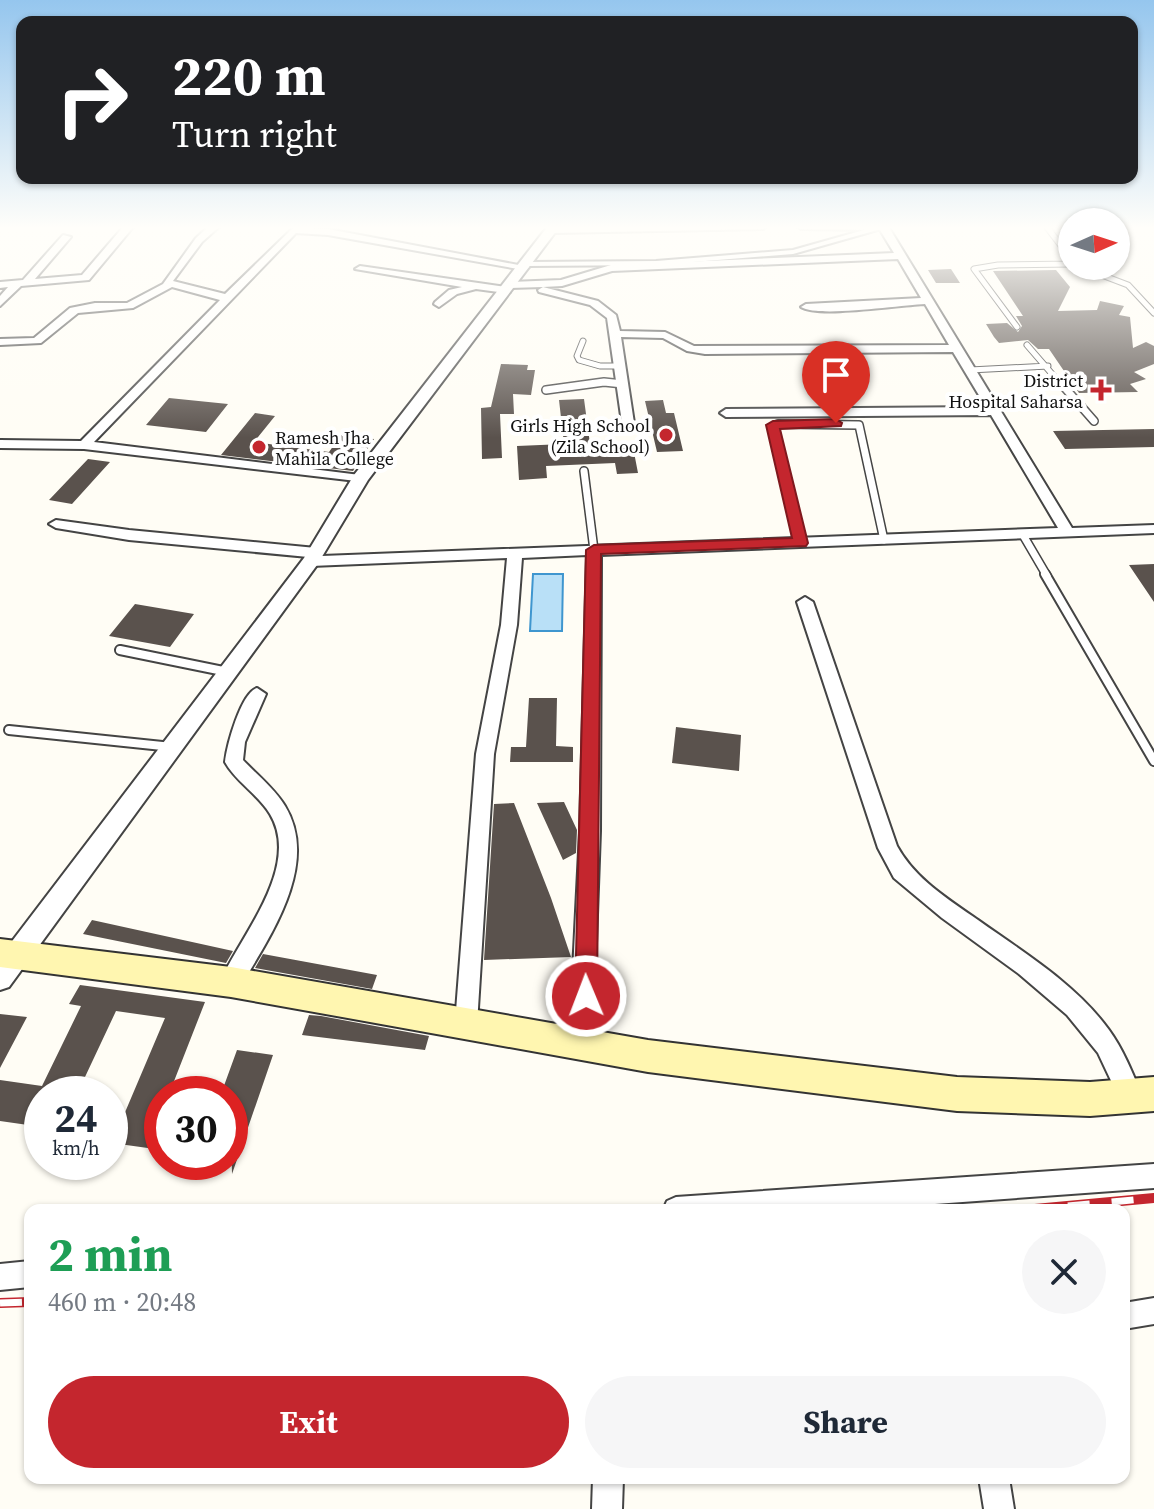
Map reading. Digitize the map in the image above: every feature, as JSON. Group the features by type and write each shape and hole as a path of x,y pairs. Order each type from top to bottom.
{"main road":[{"path":"6,962 231,982 648,1056 957,1094 1090,1099 1142,1095"}],"street":[{"path":"0,342 37,341 74,310 129,306 147,296"},
{"path":"219,296 226,298"},
{"path":"439,304 448,296"},
{"path":"6,962 314,557 360,479 504,296"},
{"path":"572,296 600,306 612,317 617,334 628,423"},
{"path":"925,296 1067,531"},
{"path":"84,445 226,298"},
{"path":"806,307 844,308 928,301"},
{"path":"617,334 665,335 691,349 705,351 958,348"},
{"path":"726,413 995,411"},
{"path":"0,444 84,445 360,479"},
{"path":"0,460 17,444"},
{"path":"56,524 314,557 515,553 1154,529"},
{"path":"589,1046 584,971 590,831 594,550"},
{"path":"466,1024 485,754 509,625 515,553"},
{"path":"805,602 888,848 901,872 1077,1011 1098,1033 1142,1095"},
{"path":"231,982 275,906 288,845 281,815 234,762 236,742 257,694"},
{"path":"760,1204 1154,1176"},
{"path":"0,1277 24,1275"},
{"path":"1130,1315 1154,1311"},
{"path":"607,1509 608,1484"},
{"path":"995,1484 999,1509"}],"lane":[{"path":"993,296 1017,327"},
{"path":"1139,296 1154,313"},
{"path":"583,341 577,356 579,360 600,366 621,366"},
{"path":"1027,345 1094,421"},
{"path":"970,370 1048,366"},
{"path":"546,390 604,382 623,384"},
{"path":"800,543 772,428 778,424 859,425 884,540"},
{"path":"584,471 594,550"},
{"path":"1023,535 1154,761"},
{"path":"120,650 228,672"},
{"path":"9,730 172,747"}],"water":[{"path":"533,574 563,574 562,631 530,631"}],"building":[{"path":"1010,296 1065,296 1058,311 1097,310 1100,301 1124,306 1119,315 1130,317 1133,348 1146,342 1154,346 1154,364 1134,372 1146,379 1130,384 1138,392 1079,393 1049,349 1038,349 1028,340 999,343 986,324 1007,323 1018,332 1022,326 1016,316 1023,316"},
{"path":"501,364 528,365 527,370 535,370 531,395 513,394 514,414 500,414 502,458 482,459 481,408 491,407"},
{"path":"169,398 228,404 206,432 146,425"},
{"path":"584,399 590,444 632,442 638,473 617,474 615,463 546,466 547,478 519,480 517,446 564,444 559,400"},
{"path":"663,400 666,413 674,413 683,451 657,452 645,401"},
{"name":"Ramesh Jha Mahila College","path":"255,413 275,416 254,442 329,452 341,435 374,439 353,471 221,455"},
{"path":"1154,429 1154,447 1065,449 1053,431"},
{"path":"88,459 110,462 72,504 49,500"},
{"path":"1154,564 1154,602 1129,565"},
{"path":"135,604 194,614 170,647 109,636"},
{"path":"529,698 557,698 556,746 573,747 573,762 510,762 511,747 526,747"},
{"path":"676,727 741,735 739,771 672,763"},
{"path":"564,802 577,830 576,853 563,860 537,803"},
{"path":"514,803 571,957 484,960 494,804"},
{"path":"92,920 233,951 226,963 83,934"},
{"path":"263,954 377,975 372,989 255,968"},
{"path":"80,985 205,1002 176,1076 144,1076 144,1147 128,1145 128,1105 165,1018 116,1011 85,1076 47,1076 81,1006 69,1004"},
{"path":"0,1014 27,1017 0,1068"},
{"path":"309,1015 429,1036 425,1050 302,1035"},
{"path":"237,1050 273,1055 248,1128 248,1076 228,1076"},
{"path":"0,1080 24,1083 24,1124 0,1121"}],"railway":[{"path":"1089,1204 1154,1198"},
{"path":"0,1303 24,1302"}],"place":[{"name":"District Hospital Saharsa","path":"1101,390"},
{"name":"Girls High School (Zila School)","path":"666,435"},
{"name":"Ramesh Jha Mahila College","path":"259,447"}],"route":[{"path":"586,996 584,971 590,831 594,550 800,543 772,428 778,424 836,423"}]}
